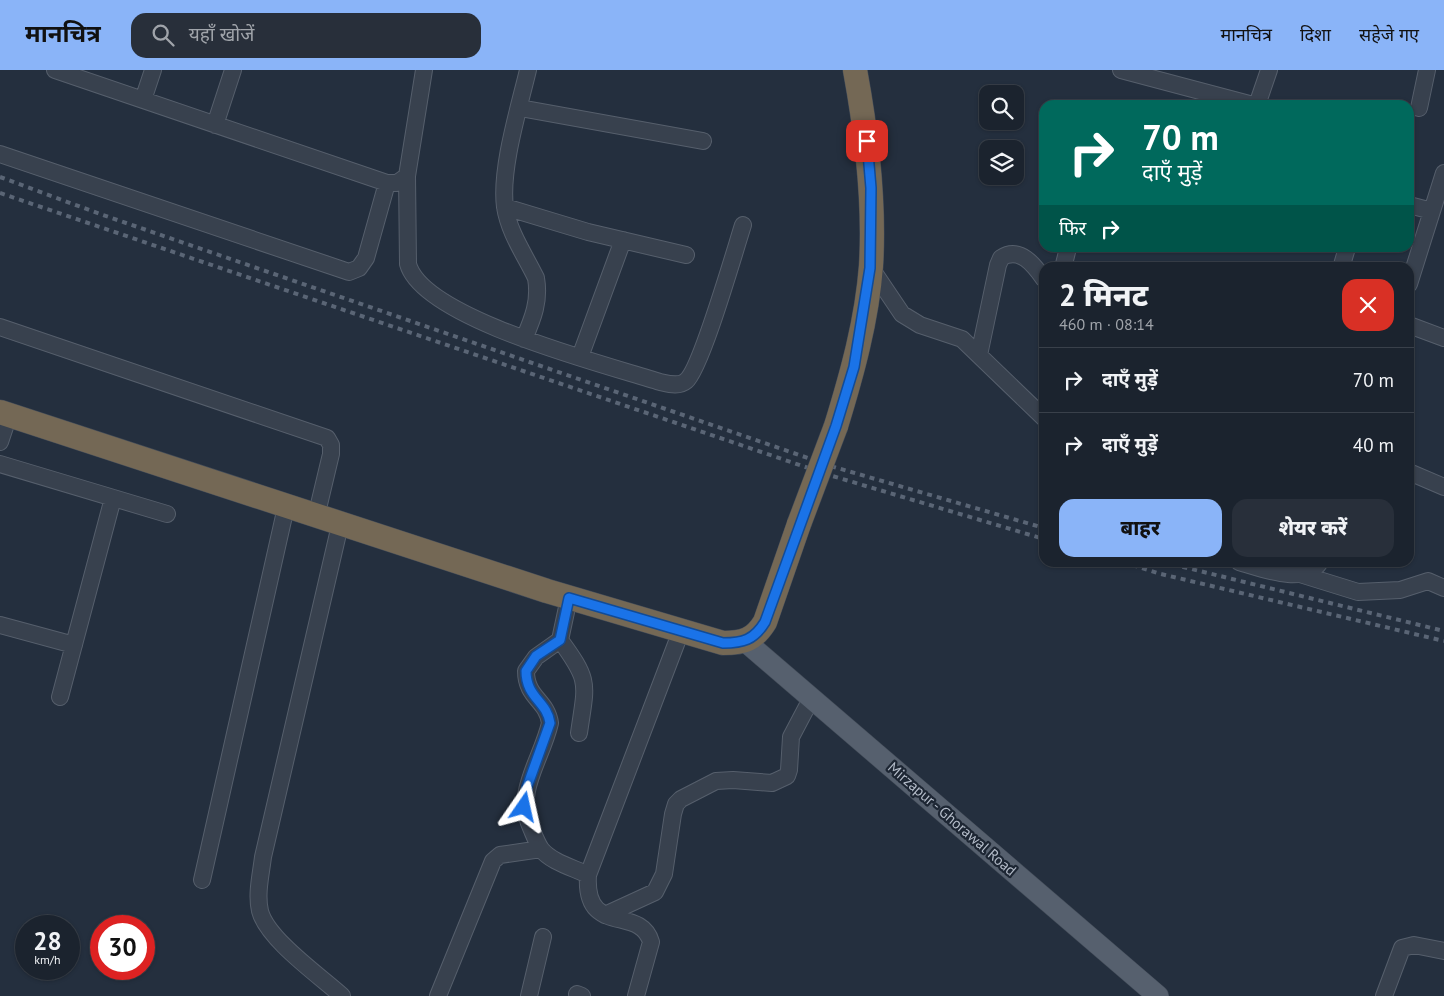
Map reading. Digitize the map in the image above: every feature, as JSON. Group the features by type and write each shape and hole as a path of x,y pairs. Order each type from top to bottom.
{"highway":[{"path":"5,414 340,525 569,598 723,643 746,642 758,633 765,622 836,426 854,367 870,268 871,188 866,126 855,70"}],"main road":[{"name":"Mirzapur - Ghorawal Road","path":"746,642 1158,996"}],"street":[{"path":"55,70 387,183 397,183 407,176"},
{"path":"143,100 153,70"},
{"path":"215,124 233,70"},
{"path":"424,70 407,176 408,264 414,279 461,312 524,339 580,357 660,382 675,385 684,383 691,377 707,337 743,225"},
{"path":"524,339 535,313 538,287 531,267 514,234 505,207 505,179 528,70"},
{"path":"1121,70 1234,100"},
{"path":"1259,100 1269,70"},
{"path":"1419,108 1427,70"},
{"path":"520,108 703,141"},
{"path":"0,154 349,272 359,268 366,258 387,183"},
{"path":"1414,268 1444,173"},
{"path":"1414,206 1432,211"},
{"path":"505,207 623,240 686,255"},
{"path":"580,357 623,240"},
{"path":"979,356 1001,258 1012,254 1024,257 1039,272"},
{"path":"870,268 902,314 920,325 956,336 1039,413"},
{"path":"0,327 327,438 331,445 331,454 316,517"},
{"path":"1414,327 1444,338"},
{"path":"0,442 5,414"},
{"path":"0,464 167,514"},
{"path":"1414,474 1444,487"},
{"path":"60,697 113,498"},
{"path":"202,880 286,507"},
{"path":"340,525 263,857 259,887 260,910 270,932 342,996"},
{"path":"1259,567 1287,574 1300,574 1358,592 1400,590 1428,581 1444,588"},
{"path":"1300,574 1316,567"},
{"path":"569,598 560,640 536,656 526,671 530,692 549,714 550,723 524,799 526,818 541,849 558,861 588,875"},
{"path":"0,625 74,645"},
{"path":"636,996 651,942 648,933 642,927 605,915 592,905 588,895 588,875 680,631"},
{"path":"560,640 580,667 584,676 585,694 579,733"},
{"path":"605,915 655,892 664,874 673,814 676,804 681,799 692,792 724,780 772,783 786,776 789,770 791,737 811,699"},
{"path":"438,996 493,861 500,855 507,853 541,849"},
{"path":"529,996 543,937"},
{"path":"1384,996 1402,948 1414,945 1444,951"}],"railway":[{"path":"0,177 100,214 834,467 1039,527"},
{"path":"0,193 829,475 1039,538"},
{"path":"1139,567 1161,574 1444,641"},
{"path":"1183,567 1444,631"}],"route":[{"path":"524,807 527,787 550,723 549,714 530,692 526,680 526,671 536,656 560,640 569,598 723,643 746,642 758,633 765,622 836,426 854,367 870,268 872,236 871,188 867,141"}]}
